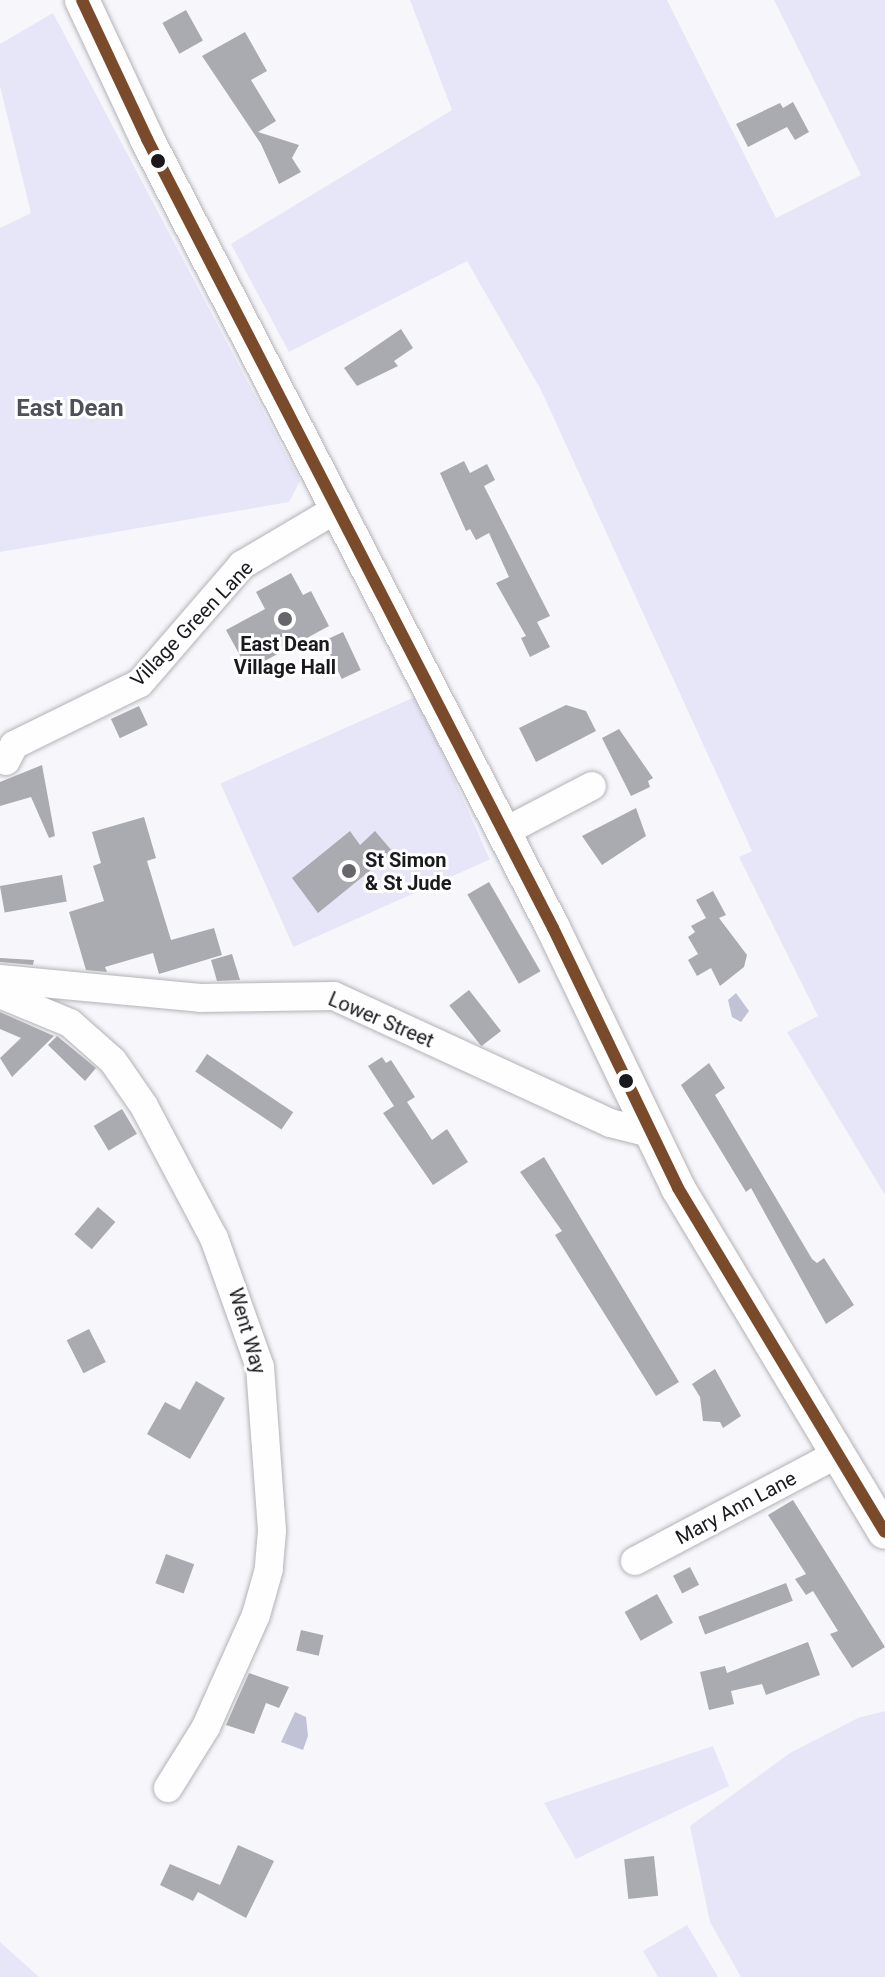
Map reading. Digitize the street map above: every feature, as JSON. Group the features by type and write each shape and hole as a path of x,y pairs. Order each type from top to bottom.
{"street":[{"path":"82,0 147,139 504,832 650,1133 885,1532"},
{"name":"Village Green Lane","path":"6,761 14,745 140,683 242,565 338,508"},
{"path":"504,832 592,786"},
{"name":"Lower Street","path":"0,979 200,998 334,996 610,1123 650,1133"},
{"name":"Went Way","path":"0,994 70,1023 113,1061 144,1106 214,1238 260,1367 272,1531 269,1569 256,1615 206,1727 168,1788"},
{"name":"Mary Ann Lane","path":"635,1561 837,1454"}],"shaded area":[{"path":"410,0 667,0 776,218 861,175 774,0 885,0 885,1195 787,1032 818,1016 739,857 752,851 541,390 467,261 289,352 231,244 452,110"},
{"path":"53,13 300,481 289,502 0,552 0,228 31,213 0,86 0,44"},
{"path":"417,696 490,860 293,947 221,783"},
{"path":"736,993 749,1011 741,1022 732,1017 728,1000"},
{"path":"885,1711 885,1977 741,1977 710,1922 690,1826 790,1753 858,1718"},
{"path":"295,1712 306,1717 308,1736 303,1750 281,1742"},
{"path":"713,1746 729,1786 576,1859 544,1803"},
{"path":"687,1925 718,1977 658,1977 643,1951"},
{"path":"0,1942 39,1977 0,1977"}],"building":[{"path":"186,10 203,41 179,54 162,23"},
{"path":"245,32 267,71 251,80 276,121 258,132 299,145 292,158 301,172 279,184 261,144 202,56"},
{"path":"793,102 809,132 795,140 787,127 748,147 736,124 780,103 783,108"},
{"path":"401,329 413,348 394,361 398,366 357,386 344,368"},
{"path":"464,461 470,473 487,464 495,480 484,486 550,616 537,622 550,647 530,657 521,638 526,636 496,583 509,577 489,533 476,540 470,529 466,531 440,473"},
{"name":"East Dean Village Hall","path":"291,573 303,595 311,591 329,626 248,670 226,630 265,609 256,592"},
{"path":"343,632 361,670 342,679 324,641"},
{"path":"566,705 586,711 596,731 536,762 519,728"},
{"path":"139,706 148,725 120,738 111,719"},
{"path":"619,729 653,778 648,781 650,787 631,796 602,738"},
{"path":"42,765 55,836 49,838 31,797 0,806 0,782"},
{"path":"636,808 646,836 602,865 582,836"},
{"path":"144,817 156,858 147,861 171,940 214,928 222,955 159,974 153,953 105,967 107,972 86,970 69,912 104,901 93,866 101,863 92,832"},
{"name":"St Simon & St Jude","path":"350,831 360,845 375,831 393,852 318,913 292,878"},
{"path":"62,875 67,902 5,913 0,886"},
{"path":"489,882 540,971 519,984 467,894"},
{"path":"713,891 726,915 719,918 747,955 744,967 720,986 711,968 697,976 688,960 698,954 688,937 695,932 691,926 706,918 696,900"},
{"path":"232,954 240,980 217,981 211,960"},
{"path":"0,958 34,960 33,965 0,962"},
{"path":"469,990 501,1031 481,1046 449,1005"},
{"path":"0,1012 54,1036 12,1077 0,1058 21,1038 0,1029"},
{"path":"57,1036 96,1068 85,1081 48,1045"},
{"path":"207,1054 293,1112 281,1130 195,1071"},
{"path":"382,1057 386,1063 391,1060 415,1097 407,1102 432,1140 447,1129 468,1162 433,1185 383,1113 394,1106 368,1066"},
{"path":"709,1063 725,1088 715,1095 812,1259 817,1263 824,1258 854,1305 826,1324 751,1188 746,1192 681,1085"},
{"path":"122,1109 137,1134 109,1151 94,1126"},
{"path":"544,1157 679,1382 656,1396 555,1235 562,1231 520,1172"},
{"path":"98,1207 115,1222 92,1249 74,1234"},
{"path":"89,1329 106,1362 84,1373 67,1340"},
{"path":"715,1369 741,1416 723,1428 720,1422 703,1421 700,1397 692,1384"},
{"path":"196,1381 225,1398 190,1459 147,1434 165,1402 180,1410"},
{"path":"793,1500 885,1647 852,1668 830,1634 838,1631 813,1591 806,1595 795,1579 806,1574 768,1515"},
{"path":"166,1554 194,1564 184,1593 155,1583"},
{"path":"690,1567 699,1585 682,1593 673,1576"},
{"path":"786,1583 793,1601 705,1634 698,1617"},
{"path":"657,1594 673,1623 641,1641 625,1612"},
{"path":"301,1630 323,1635 319,1656 296,1650"},
{"path":"808,1642 820,1675 766,1695 762,1684 731,1691 734,1704 709,1710 700,1672 725,1666 727,1673"},
{"path":"249,1673 289,1687 279,1708 266,1703 254,1734 226,1725"},
{"path":"238,1845 274,1861 246,1918 198,1892 193,1901 160,1885 170,1864 220,1885"},
{"path":"654,1856 658,1896 628,1899 624,1859"}],"transit line":[{"path":"82,0 147,139 553,928 678,1188 885,1532"}],"place":[{"name":"East Dean Village Hall","path":"285,619"},
{"name":"St Simon & St Jude","path":"349,871"}],"district":[{"name":"East Dean","path":"70,409"}]}
